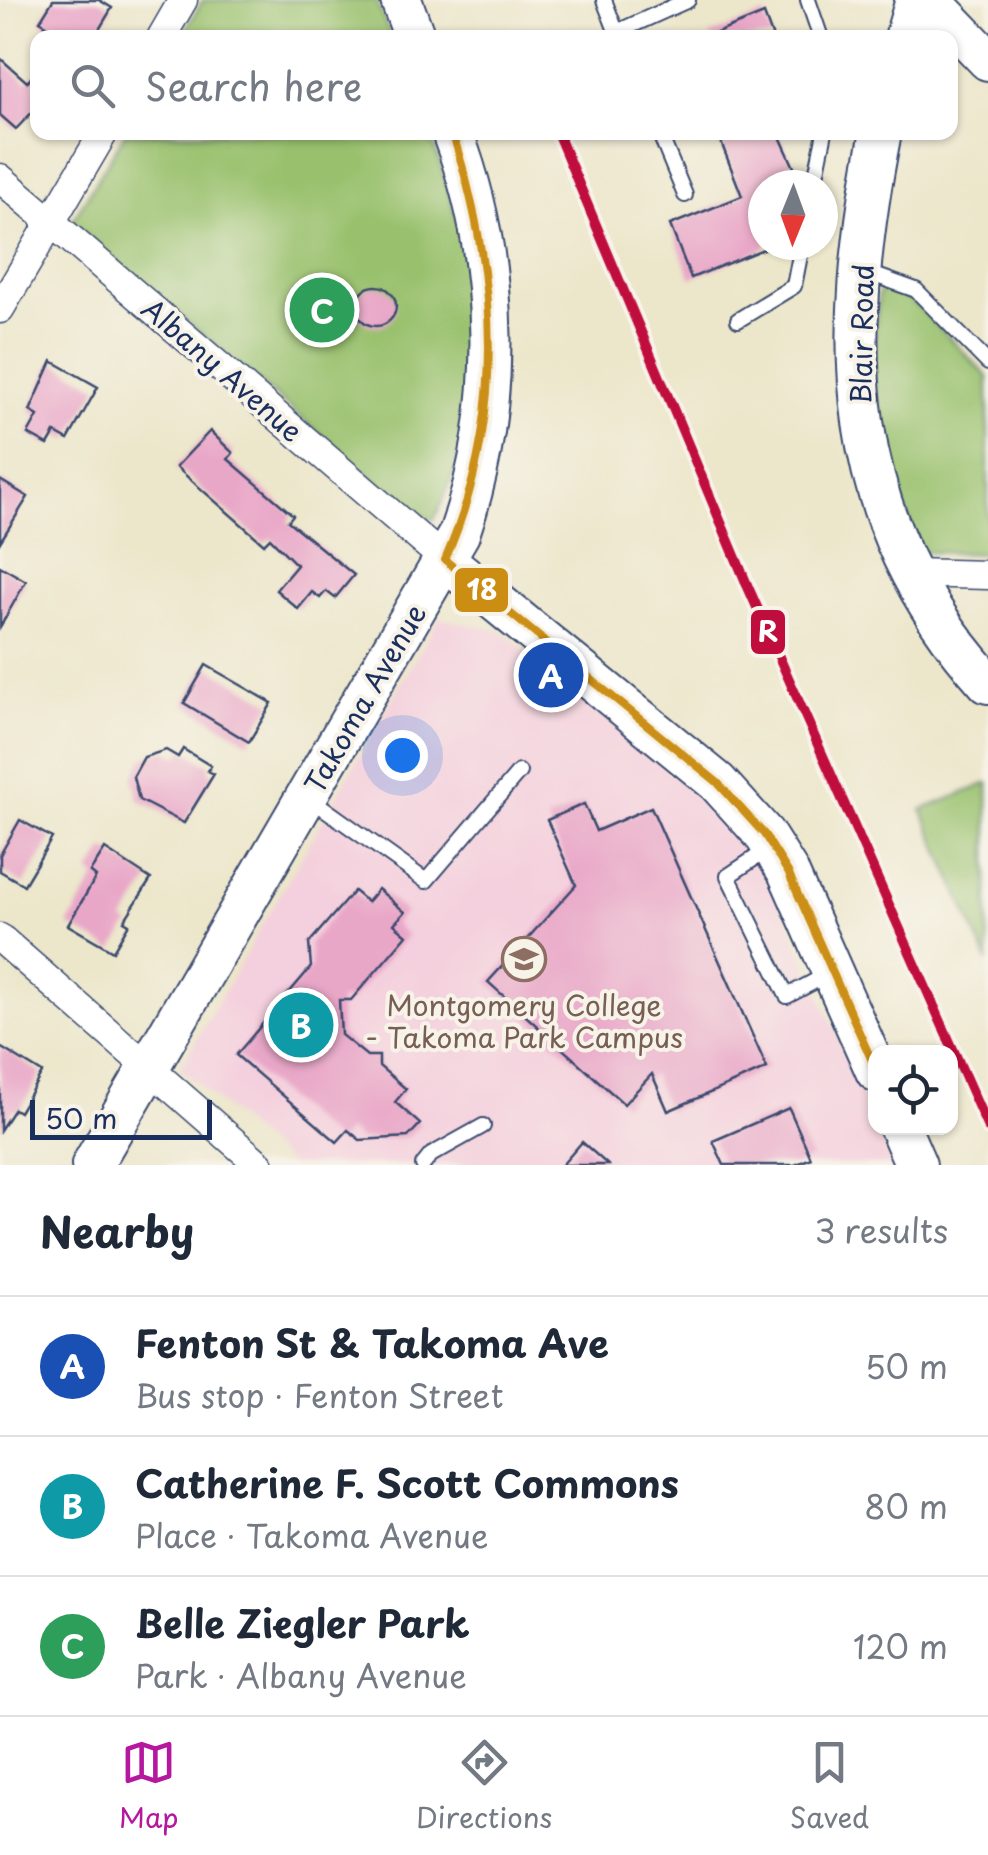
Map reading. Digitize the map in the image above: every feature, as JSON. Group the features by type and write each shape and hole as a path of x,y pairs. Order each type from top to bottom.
{"street":[{"path":"165,30 183,0"},
{"path":"401,0 413,30"},
{"path":"907,30 916,0"},
{"path":"930,0 988,60"},
{"path":"0,308 99,140"},
{"name":"Takoma Avenue","path":"92,1165 445,560 479,476 490,390 487,276 454,140"},
{"name":"Blair Road","path":"880,140 855,333 862,428 890,529 911,572 954,643 988,684"},
{"name":"Albany Avenue","path":"0,178 445,560"},
{"path":"445,560 716,782 772,847 868,1053"},
{"path":"911,572 988,574"},
{"path":"0,938 260,1165"},
{"path":"903,1135 916,1165"}],"lane":[{"path":"604,0 616,30"},
{"path":"628,30 688,0"},
{"path":"808,0 818,30"},
{"path":"661,140 685,194"},
{"path":"817,170 823,140"},
{"path":"738,320 794,286 799,260"},
{"path":"860,271 916,290 988,363"},
{"path":"306,796 426,881 519,772"},
{"path":"772,847 728,876 787,996 832,972"},
{"path":"423,1165 483,1126"}],"shaded area":[{"name":"Montgomery College - Takoma Park Campus","path":"439,618 501,631 631,737 758,850 868,1109 868,1135 879,1135 892,1165 290,1165 180,1068"}],"green space":[{"path":"203,0 376,0 388,30 185,30"},
{"path":"121,140 431,140 458,226 471,326 471,377 465,427 453,475 434,519 417,516 71,223"},
{"path":"896,290 920,308 988,377 988,554 925,552 914,541 886,442 872,372 879,292"},
{"path":"988,783 988,962 922,810"}],"building":[{"path":"53,0 99,0 112,8 99,30 55,30 40,21"},
{"path":"764,14 770,30 724,30"},
{"path":"0,58 27,82 30,79 30,114 16,129 0,115"},
{"path":"720,140 782,140 795,170 748,170 748,255 691,278 670,225 742,196"},
{"path":"376,286 390,292 396,306 390,320 376,326 362,320 356,306 362,292"},
{"path":"52,361 98,387 68,440 55,433 48,445 28,434 38,416 30,411"},
{"path":"210,431 233,453 228,459 293,515 288,521 354,575 335,598 326,591 320,598 312,592 298,609 276,590 297,565 270,538 264,544 176,467"},
{"path":"0,480 28,497 0,542"},
{"path":"0,566 26,581 0,627"},
{"path":"206,665 272,703 249,742 184,703"},
{"path":"183,749 211,766 208,771 214,774 184,823 139,800 133,777 144,757 166,750 178,757"},
{"path":"584,804 596,831 651,807 767,1068 668,1111 652,1074 624,1104 488,982 576,885 547,820"},
{"path":"20,820 52,838 24,885 0,871 0,855"},
{"path":"105,849 151,879 124,921 129,924 113,951 68,925 96,877 90,872"},
{"path":"378,889 405,912 394,924 407,935 351,1000 339,1000 341,1035 367,1056 379,1056 379,1066 406,1089 395,1102 420,1124 408,1137 360,1140 348,1130 337,1142 236,1055 311,967 309,943 354,891 367,902"},
{"path":"0,1047 42,1073 19,1112 14,1109 0,1130"},
{"path":"789,1108 811,1158 795,1165 724,1165 713,1141"},
{"path":"582,1142 608,1165 562,1165"}],"transit line":[{"name":"18","path":"454,140 479,240 489,348 478,454 465,507 445,560 717,782 764,834 788,872 868,1052"},
{"name":"R","path":"560,140 748,587 988,1128"}],"place":[{"name":"Belle Ziegler Park","path":"322,310"},
{"name":"Fenton St & Takoma Ave","path":"551,675"},
{"name":"Montgomery College - Takoma Park Campus","path":"524,959"},
{"name":"Catherine F. Scott Commons","path":"301,1025"}]}
